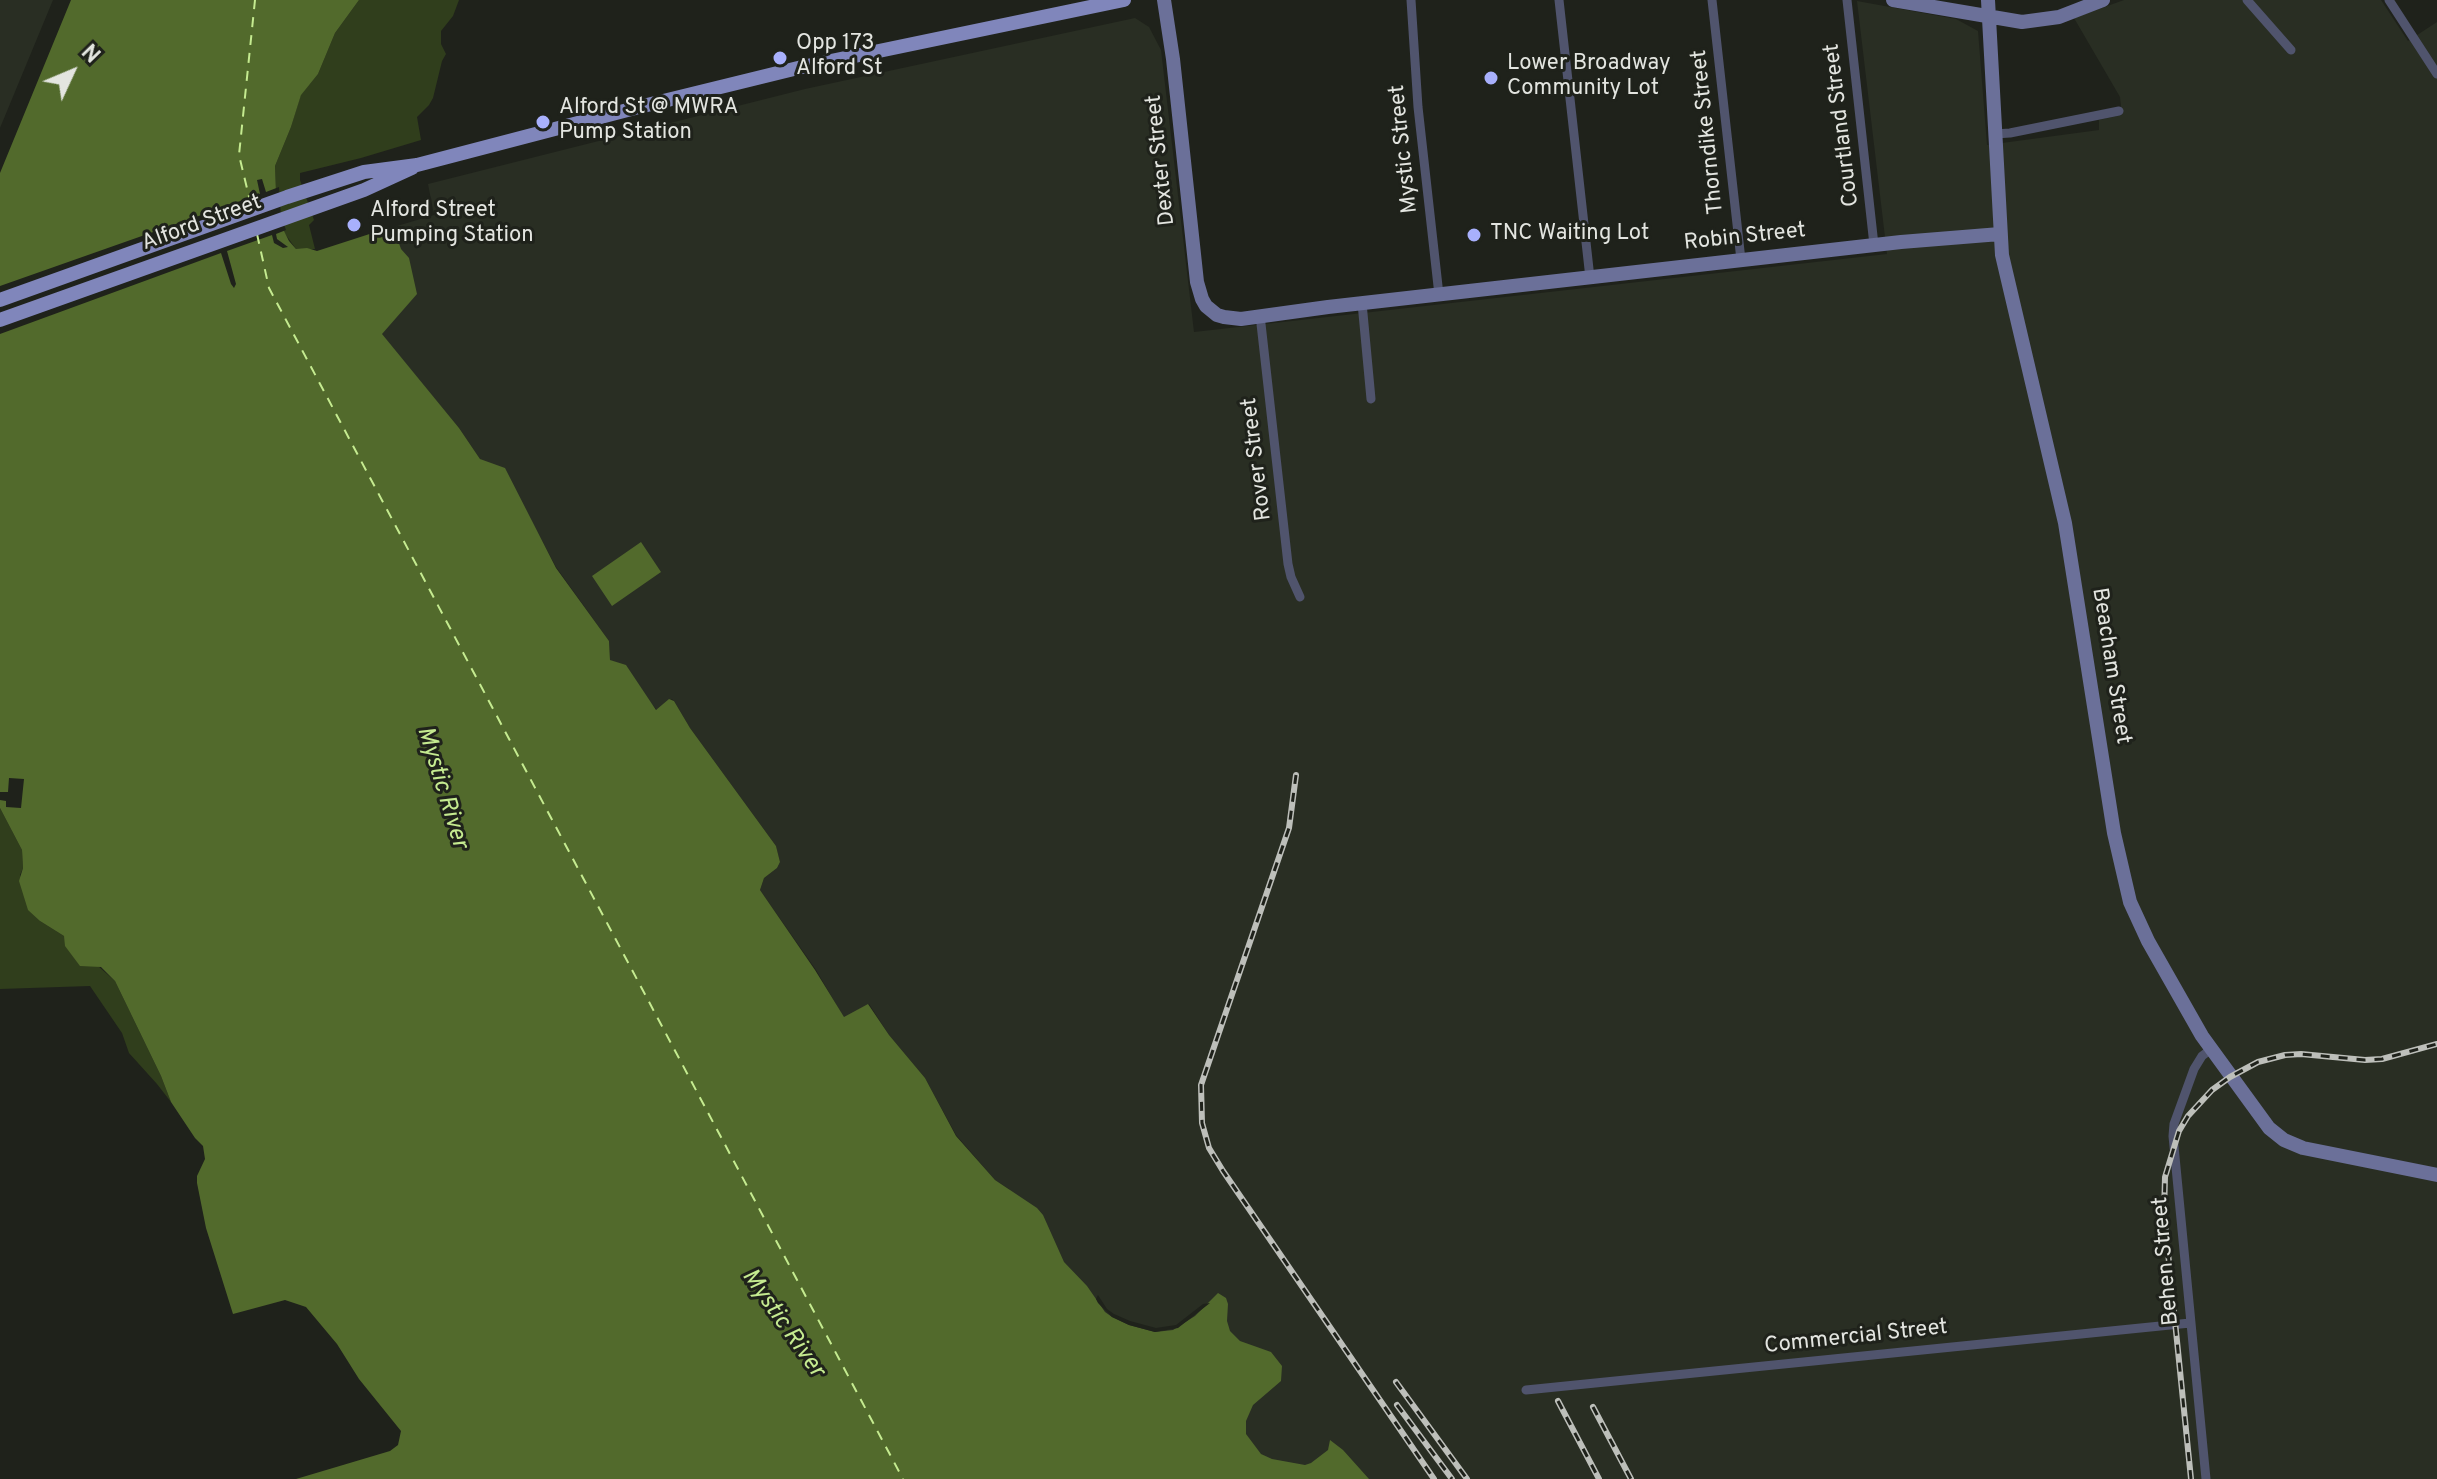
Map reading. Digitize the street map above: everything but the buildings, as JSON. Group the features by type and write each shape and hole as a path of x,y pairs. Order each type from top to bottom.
{"main road":[{"name":"Alford Street","path":"0,300 340,179 380,168 417,165 802,67 1124,0"},
{"name":"Dexter Street","path":"1164,0 1197,282 1202,299 1211,311"},
{"path":"1893,0 2022,22 2059,17 2103,0"},
{"name":"Beacham Street","path":"1988,0 2004,266 2065,523 2125,886 2141,927 2210,1050 2262,1122 2284,1140 2303,1148 2437,1175"},
{"name":"Alford Street","path":"0,320 364,190 417,165"},
{"name":"Robin Street","path":"1211,311 1224,317 1241,319 1874,245 2000,234"}],"street":[{"name":"Mystic Street","path":"1411,0 1418,107 1439,295"},
{"path":"1559,0 1590,278"},
{"name":"Thorndike Street","path":"1712,0 1741,260"},
{"name":"Courtland Street","path":"1847,0 1874,245"},
{"path":"2247,0 2291,50"},
{"path":"2389,0 2437,74"},
{"path":"1995,134 2119,111"},
{"path":"1362,303 1371,399"},
{"name":"Rover Street","path":"1260,315 1288,564 1300,597"},
{"name":"Behen Street","path":"2206,1479 2173,1130 2194,1069 2210,1050"},
{"name":"Commercial Street","path":"1526,1390 2190,1323"}],"shaded area":[{"path":"0,0 53,0 0,128"},
{"path":"359,0 459,0 453,16 441,31 441,44 446,54 433,98 417,117 421,140 300,173 314,220 309,225 315,249 296,249 277,217 275,166 301,94 318,74 335,33"},
{"path":"2124,0 2381,0 2408,41 2437,22 2437,1479 1147,1479 1009,1189 995,1180 956,1135 925,1078 889,1035 869,1004 844,1018 816,970 760,890 764,878 780,862 776,846 690,728 674,701 672,699 657,710 610,660 609,641 556,567 526,511 480,459 459,428 381,334 370,234 434,215 428,184 805,89 1135,18 1149,27 1161,50 1194,332 1887,254 1857,1 1956,19 1978,31 1987,145 2099,130 2099,120 2122,115 2120,97 2074,18"},
{"path":"0,808 22,850 23,868 20,875 40,921 64,936 115,981 171,1102 129,1053 122,1033 90,986 0,989"}],"water":[{"name":"Mystic River","path":"71,0 359,0 335,33 318,74 301,95 275,166 277,217 289,241 296,249 317,251 385,229 395,232 401,249 409,258 417,294 382,334 459,428 480,459 505,468 556,568 609,641 610,660 626,665 656,710 669,699 674,701 690,728 776,846 780,862 764,878 760,890 844,1017 868,1004 925,1078 956,1136 995,1180 1043,1215 1064,1262 1087,1286 1105,1312 1129,1325 1155,1332 1173,1330 1195,1316 1218,1293 1226,1298 1230,1331 1240,1341 1271,1352 1282,1366 1281,1381 1253,1405 1246,1421 1246,1434 1261,1454 1305,1465 1328,1450 1330,1440 1369,1479 296,1479 390,1451 398,1445 401,1431 306,1307 285,1300 233,1314 206,1228 197,1183 205,1159 203,1146 171,1102 115,981 101,967 80,966 65,946 64,936 28,910 19,881 23,868 22,850 0,808 0,173"},
{"path":"641,542 661,572 612,606 592,576"}],"pier":[{"path":"262,179 266,192 279,187 281,216 286,230 276,234 277,239 288,247 274,243 272,235 227,251 236,284 234,288 221,253 0,334 0,286 260,194 257,180"},
{"path":"9,778 24,779 21,808 6,807 6,801 0,800 0,792 8,792"},
{"path":"1098,1295 1114,1314 1156,1328 1176,1325 1203,1304 1210,1303 1178,1328 1155,1332 1112,1317 1098,1303"}],"ferry route":[{"path":"251,205 239,155 255,0"},
{"path":"257,234 269,288 903,1479"}],"railway":[{"path":"1296,775 1289,828 1201,1085 1202,1123 1209,1148 1223,1171 1434,1479"},
{"path":"2191,1479 2164,1213 2165,1177 2179,1131 2212,1090 2258,1062 2301,1054 2382,1059 2437,1044"},
{"path":"1396,1382 1467,1479"},
{"path":"1558,1401 1599,1479"},
{"path":"1397,1405 1452,1479"},
{"path":"1593,1407 1631,1479"}],"place":[{"name":"Opp 173 Alford St","path":"780,58"},
{"name":"Lower Broadway Community Lot","path":"1491,78"},
{"name":"Alford St @ MWRA Pump Station","path":"543,122"},
{"name":"Alford Street Pumping Station","path":"354,225"},
{"name":"TNC Waiting Lot","path":"1474,235"}]}
